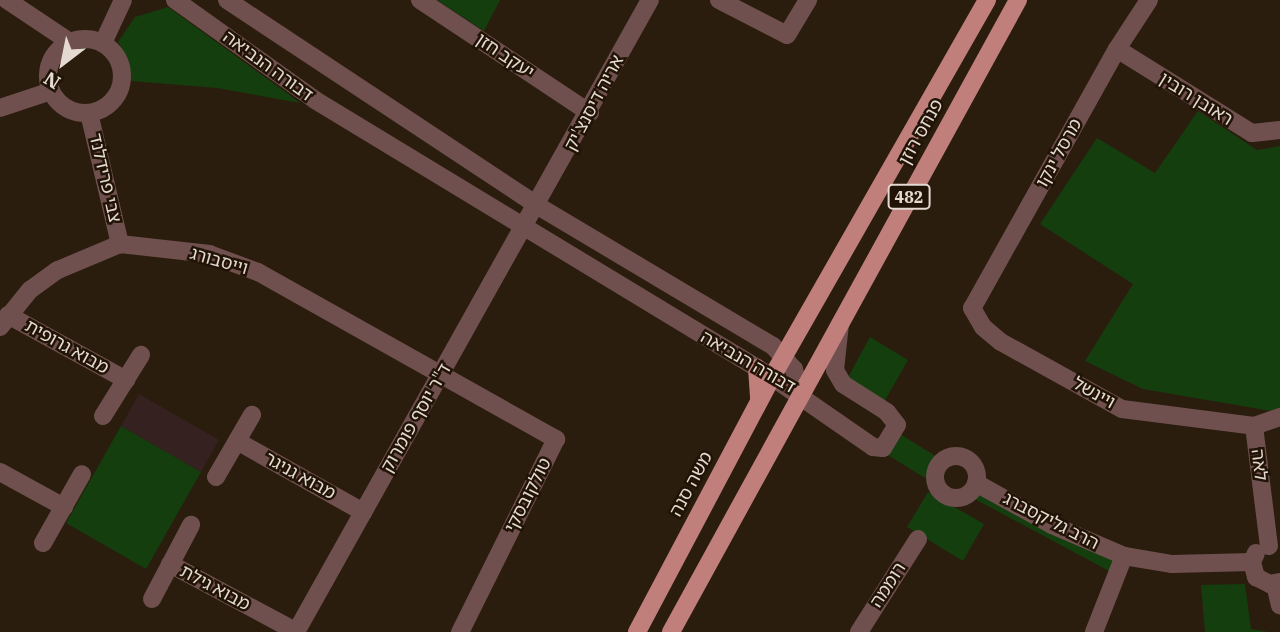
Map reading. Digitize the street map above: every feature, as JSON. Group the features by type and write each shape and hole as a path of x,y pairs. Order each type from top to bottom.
{"main road":[{"name":"פנחס רוזן","path":"778,352 795,337 987,0"},
{"name":"פנחס רוזן","path":"800,395 1018,0"},
{"name":"משה סנה","path":"637,632 759,403 764,372 778,352"},
{"name":"482","path":"671,632 800,395"}],"street":[{"path":"7,0 70,42"},
{"name":"דבורה הנביאה","path":"175,0 315,100 800,395"},
{"name":"דבורה הנביאה","path":"227,0 538,206 778,352 794,369 800,395"},
{"name":"יעקב חזן","path":"420,0 590,113"},
{"name":"אריה דיסנצ'יק","path":"538,206 650,0"},
{"path":"719,0 787,35 808,0"},
{"name":"מרסל ינקו","path":"972,307 1117,49 1149,0"},
{"path":"103,43 125,3"},
{"path":"91,39 103,43 120,62 120,88 111,102 89,113 68,109 51,91 50,62 70,42 91,39"},
{"name":"ראובן רובין","path":"1117,49 1252,133 1280,130"},
{"path":"0,108 51,91"},
{"name":"צבי פרידלנד","path":"89,113 120,244"},
{"name":"ד\"ר יוסף פומרוק","path":"296,632 538,206"},
{"name":"וייסבורג","path":"4,321 30,290 58,270 120,244 209,254 258,272 441,374"},
{"name":"ויינשל","path":"972,307 983,327 1001,342 1122,409 1254,426 1280,417"},
{"name":"מבוא גרופית","path":"4,321 125,380"},
{"path":"800,395 873,447 890,443 897,425 892,417 843,384 835,370 840,321"},
{"name":"מבוא גרופית","path":"103,415 141,355"},
{"name":"טולקובסקי","path":"441,374 556,439 460,632"},
{"path":"216,477 252,415"},
{"name":"לאה","path":"1254,426 1274,547"},
{"name":"מבוא גניגר","path":"237,441 363,512"},
{"path":"0,472 64,507"},
{"path":"43,543 82,474"},
{"name":"הרב גליקסברג","path":"976,483 1052,526 1124,556 1172,564 1252,562"},
{"name":"מבוא גילת","path":"152,599 191,525"},
{"name":"רוממה","path":"859,632 918,539"},
{"path":"1274,547 1256,553 1252,562 1260,581 1278,583 1280,605"},
{"path":"1094,632 1124,556"},
{"name":"מבוא גילת","path":"170,564 296,632"}],"shaded area":[{"path":"139,394 219,440 201,472 121,426"}],"green space":[{"path":"437,0 500,0 484,31"},
{"path":"168,7 300,103 217,88 131,81 127,58 118,42 135,17"},
{"path":"1198,111 1257,150 1280,146 1280,407 1271,411 1143,389 1085,361 1133,284 1040,224 1097,138 1155,173"},
{"path":"870,337 908,360 884,402 847,379"},
{"path":"121,426 201,472 146,569 66,523"},
{"path":"900,434 937,457 925,478 886,454"},
{"path":"980,489 1114,558 1109,571 973,498"},
{"path":"928,492 984,524 963,561 907,527"},
{"path":"1245,584 1251,629 1268,632 1205,632 1201,585"}]}
